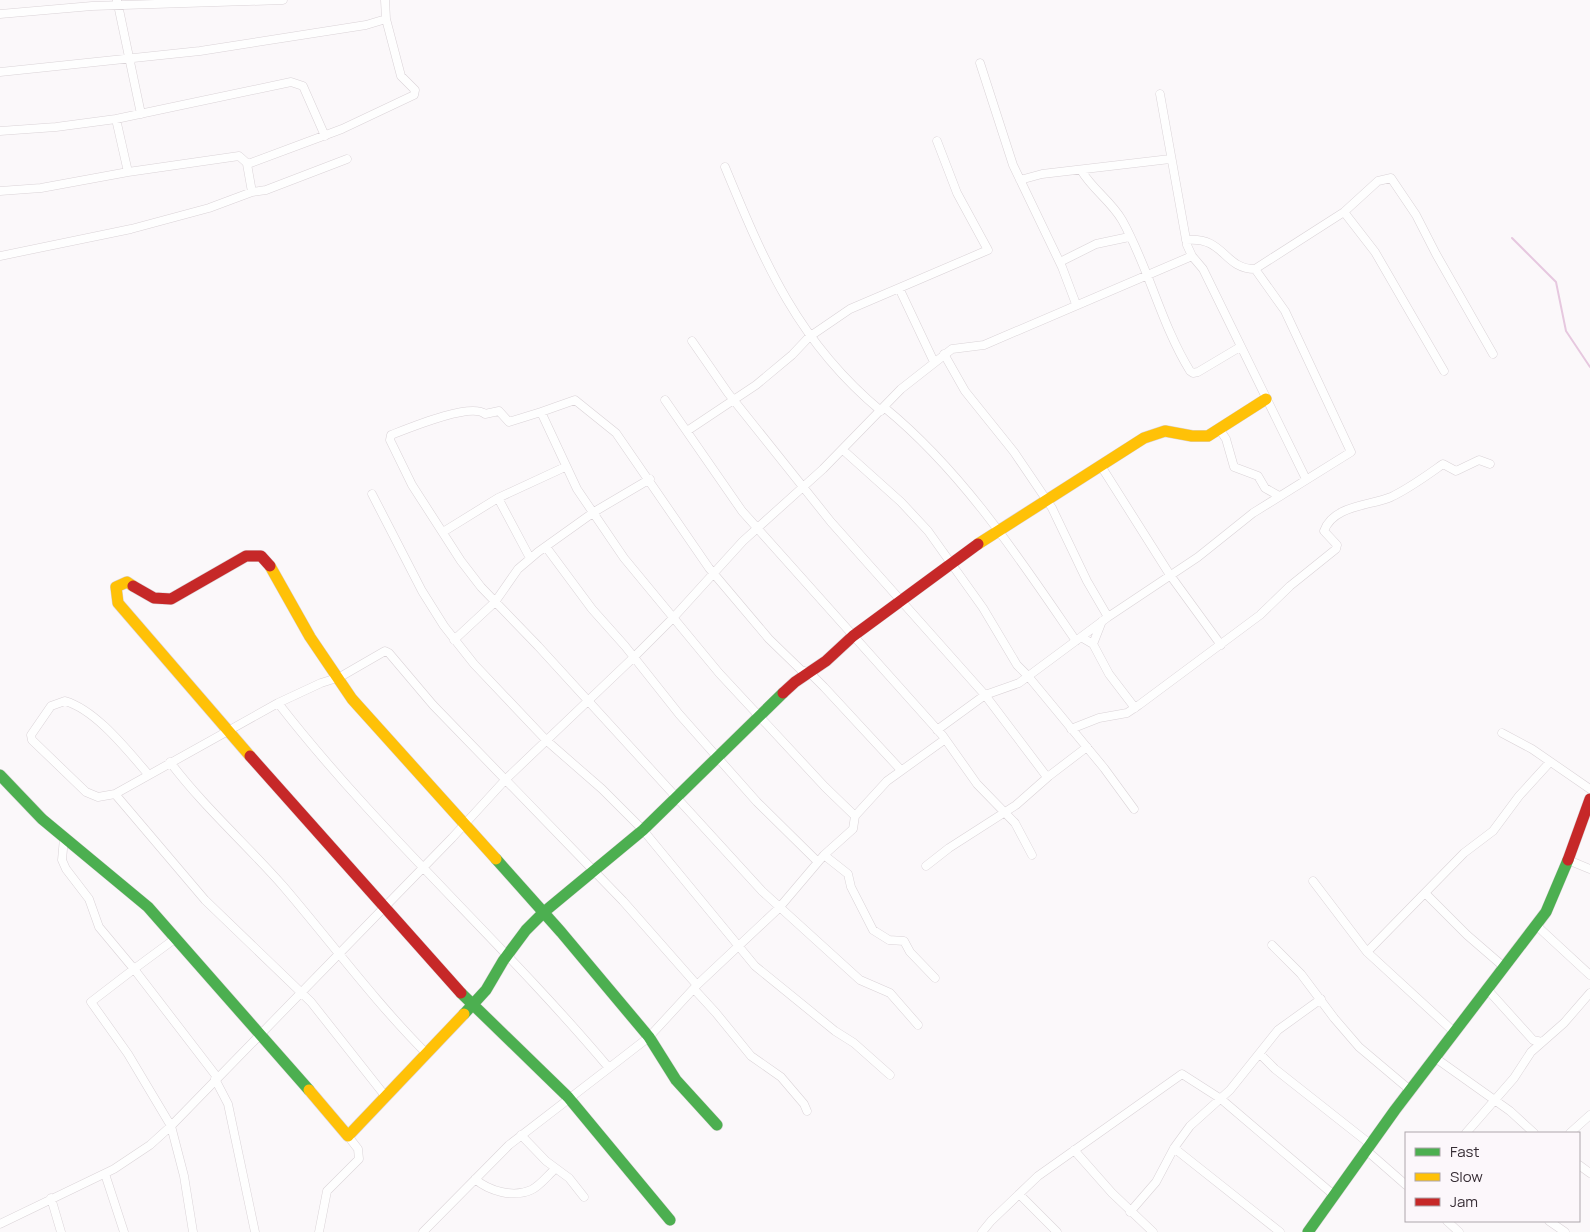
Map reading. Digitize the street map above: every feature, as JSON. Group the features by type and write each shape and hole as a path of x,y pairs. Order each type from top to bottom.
{"street":[{"path":"0,14 118,3 283,0"},
{"path":"247,164 325,136 401,102 415,93 412,86 402,76 386,19 385,0"},
{"path":"118,3 141,114"},
{"path":"0,72 129,60 283,39 386,19"},
{"path":"980,63 1020,180 1060,262 1076,304"},
{"path":"0,131 48,128 116,119 284,83 297,82 303,86 325,136"},
{"path":"1160,94 1170,159 1186,240 1192,256 1203,269 1306,479"},
{"path":"116,119 128,172"},
{"path":"687,432 778,367 809,337 850,309 989,249 957,194 937,141"},
{"path":"0,190 41,188 128,172 239,156 243,157 247,164 252,192"},
{"path":"0,256 132,229 209,208 252,192 266,190 347,159"},
{"path":"1020,180 1042,174 1170,159"},
{"path":"725,167 778,287 809,337 855,386 883,409 946,468 1000,530 1078,639 1093,644 1112,678 1135,708"},
{"path":"1081,170 1089,183 1099,190 1114,209 1147,274 1172,335 1194,374 1240,347"},
{"path":"1186,240 1217,246 1238,266 1255,269 1344,212 1378,181 1391,178 1416,215 1493,354"},
{"path":"1344,212 1375,252 1424,340 1444,371"},
{"path":"1060,262 1096,244 1129,237"},
{"path":"0,1224 105,1174 131,1158 171,1126 259,1033 452,838 506,779 634,657 758,528 843,450 901,389 934,362 944,354 961,347 984,345 1076,304 1192,256"},
{"path":"937,730 985,695 1012,687 1279,496 1351,452 1284,311 1255,269"},
{"path":"899,288 934,362"},
{"path":"692,341 734,400 846,541 985,695 1047,777"},
{"path":"944,354 964,391 1014,452 1046,500 1105,619"},
{"path":"348,1136 473,1006 486,990 516,940 544,912 643,830 795,682 826,661 853,636 952,563 1046,500 1157,432 1168,429 1199,437 1207,436 1220,430 1266,399"},
{"path":"900,769 861,724 810,673 801,670 769,639 714,574 616,433 578,401 572,400 509,422 499,411 486,414 479,410 468,411 436,419 389,437 392,448 412,485 471,574 495,602 779,908 860,980 890,993 918,1025"},
{"path":"665,400 731,496 956,752 976,784 1015,823 1032,855"},
{"path":"541,412 565,467 577,489 624,558 719,673 825,787 855,816"},
{"path":"1220,430 1226,439 1234,467 1258,476 1265,488 1279,496"},
{"path":"843,450 901,502 928,531 983,608 1011,657 1087,746 1134,809"},
{"path":"1072,729 1088,721 1120,715 1135,708 1260,615 1290,586 1336,549 1337,545 1324,531 1336,516 1368,502 1389,498 1443,464 1456,471 1479,460 1490,464"},
{"path":"1101,466 1170,575 1220,645"},
{"path":"443,532 498,498 565,467"},
{"path":"454,640 495,602 518,569 530,558 594,512 650,480"},
{"path":"372,494 422,591 454,640 474,664 547,741 602,789 643,830 755,966 835,1031 854,1043 890,1075"},
{"path":"498,498 530,558"},
{"path":"546,547 592,609 634,657 679,714 719,756 757,802 818,862"},
{"path":"670,1220 568,1097 473,1006 383,908 134,624 118,603 116,587 127,582 154,598 171,599 241,558 253,554 261,556 273,568 295,610 336,678 364,713 544,912 649,1037 676,1080 717,1124"},
{"path":"1093,644 1105,619"},
{"path":"148,774 124,746 83,709 65,701 51,706 31,734 32,740 86,792 98,797 115,794 278,703 336,678 387,651 433,705 645,925 751,1056 781,1077 804,1104 807,1111"},
{"path":"278,703 330,769 507,954 609,1068"},
{"path":"1502,733 1532,749 1590,789"},
{"path":"423,1232 521,1135 568,1097 649,1037 696,987 779,908 824,855 853,829 855,816 872,796 900,769 944,740"},
{"path":"926,866 1037,788 1047,777 1087,746"},
{"path":"170,762 186,783 265,866 340,952 383,1006 428,1054"},
{"path":"1367,952 1464,853 1493,831 1519,796 1550,762"},
{"path":"0,775 21,799 64,838 143,903 176,938 358,1149 359,1159 327,1191 318,1232"},
{"path":"115,794 205,900 300,992 328,1022 386,1097"},
{"path":"1308,1232 1453,1031 1537,926 1551,902 1590,799"},
{"path":"64,838 62,860 66,869 89,899 99,927 134,969 216,1078 228,1104 254,1232"},
{"path":"824,855 848,874 851,887 873,930 889,940 904,941 910,952 935,978"},
{"path":"1568,860 1590,869"},
{"path":"1313,882 1367,952 1453,1031"},
{"path":"1425,892 1467,935 1504,967"},
{"path":"1537,926 1590,975"},
{"path":"176,938 91,1002 128,1054 171,1126 184,1176 193,1232"},
{"path":"1272,946 1301,974 1334,1018 1359,1047 1410,1090"},
{"path":"1487,989 1533,1040 1542,1042"},
{"path":"1467,1132 1495,1101 1531,1052 1564,1023 1590,993"},
{"path":"1130,1212 1156,1182 1174,1148 1196,1119 1221,1099 1278,1030 1321,999"},
{"path":"1531,1052 1533,1040"},
{"path":"1260,1054 1275,1069 1368,1147 1405,1184"},
{"path":"1434,1057 1495,1101 1533,1132"},
{"path":"982,1232 1038,1176 1182,1074 1221,1099 1334,1196"},
{"path":"1571,1132 1590,1115"},
{"path":"521,1135 555,1169 569,1178 584,1197"},
{"path":"1174,1148 1280,1232"},
{"path":"1074,1150 1130,1212 1153,1232"},
{"path":"475,1179 490,1190 525,1192 535,1187 555,1169"},
{"path":"105,1174 124,1232"},
{"path":"1020,1194 1057,1232"},
{"path":"52,1198 61,1232"},
{"path":"1448,1222 1459,1232"},
{"path":"1550,1222 1565,1232"}],"waterway":[{"path":"1512,238 1556,282 1566,331 1590,367"}],"traffic: fast":[{"path":"464,1014 486,990 503,961 526,930 544,912 643,830 783,693"},
{"path":"0,775 42,819 148,907 309,1090"},
{"path":"496,859 561,932 649,1037 676,1080 717,1125"},
{"path":"1308,1232 1395,1110 1546,912 1568,860"},
{"path":"461,993 568,1097 670,1220"}],"traffic: slow":[{"path":"978,544 1144,438 1165,431 1192,436 1208,436 1266,399"},
{"path":"270,566 310,637 352,699 496,859"},
{"path":"133,586 127,582 116,587 118,603 250,756"},
{"path":"309,1090 348,1136 464,1014"}],"traffic: jam":[{"path":"783,693 795,682 826,661 853,636 978,544"},
{"path":"133,586 154,598 171,599 246,556 261,556 270,566"},
{"path":"250,756 461,993"},
{"path":"1568,860 1590,799"}]}
